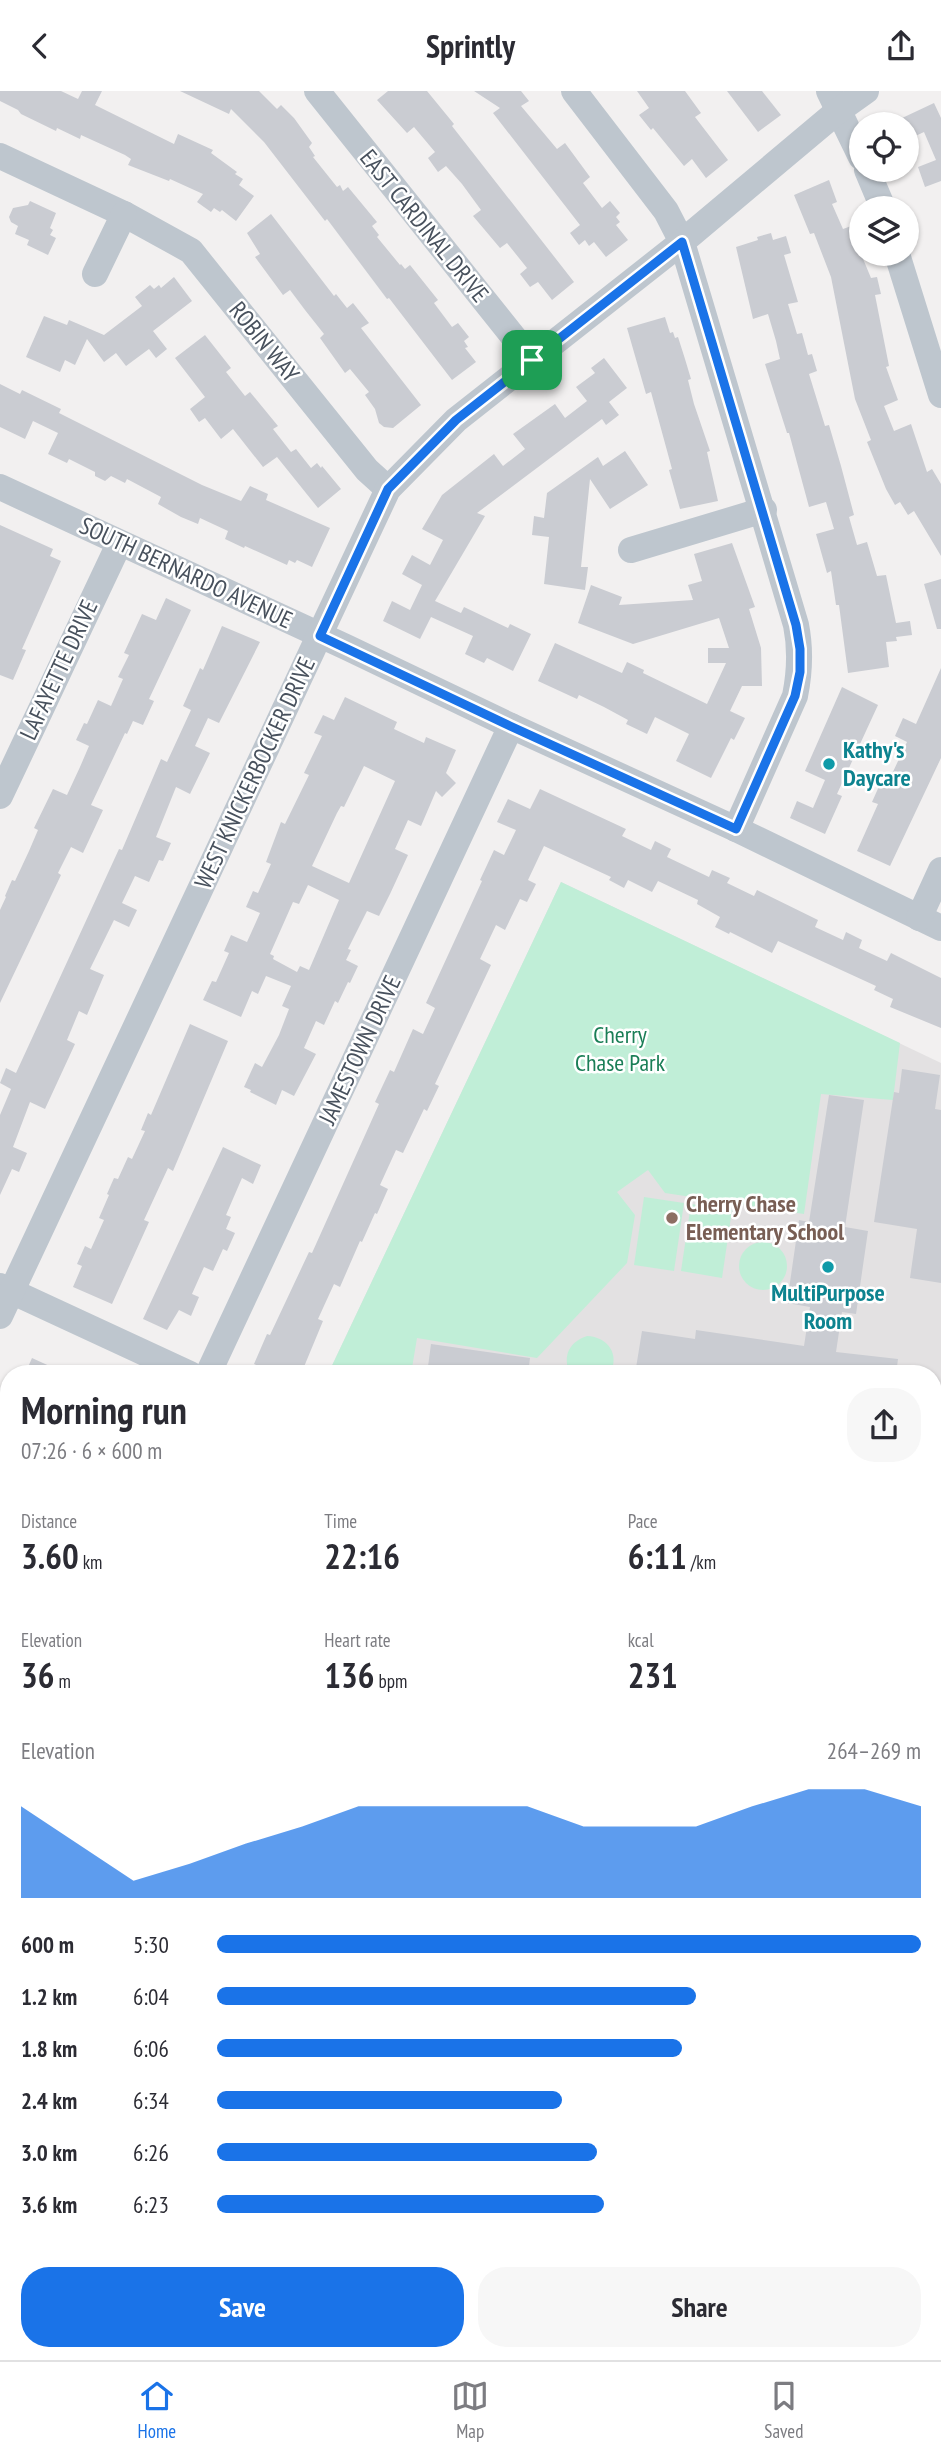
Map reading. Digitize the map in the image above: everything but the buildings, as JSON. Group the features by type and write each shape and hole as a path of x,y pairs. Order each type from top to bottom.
{"street":[{"name":"EAST CARDINAL DRIVE","path":"317,91 532,360"},
{"path":"575,91 668,214 682,242 764,510 796,625 800,672 795,696 736,829"},
{"name":"WEST KNICKERBOCKER DRIVE","path":"0,1316 6,1288 388,489 456,420 682,242 834,101 866,91"},
{"path":"834,101 849,132"},
{"name":"ROBIN WAY","path":"0,156 124,215 191,251 367,470 388,489"},
{"path":"95,275 124,215"},
{"path":"901,266 941,395"},
{"name":"SOUTH BERNARDO AVENUE","path":"0,487 736,829 930,923"},
{"path":"631,550 764,510"},
{"name":"LAFAYETTE DRIVE","path":"0,796 119,544"},
{"name":"JAMESTOWN DRIVE","path":"212,1365 510,726"},
{"path":"930,923 941,870"},
{"path":"6,1288 171,1365"}],"shaded area":[{"name":"Cherry Chase Park","path":"561,882 941,1063 941,1365 332,1365"}],"green space":[{"name":"Cherry Chase Park","path":"561,882 900,1043 893,1100 821,1094 804,1214 665,1193 648,1170 617,1192 635,1215 627,1263 537,1358 417,1338 412,1365 332,1365"},
{"path":"644,1197 684,1203 674,1271 634,1265"},
{"path":"691,1204 732,1210 722,1278 681,1271"},
{"path":"763,1242 780,1249 787,1266 780,1283 763,1290 746,1283 739,1266 746,1249"},
{"path":"594,1337 606,1343 613,1353 613,1365 568,1365 569,1351 581,1339"}],"place":[{"name":"Kathy's Daycare","path":"829,764"},
{"name":"Cherry Chase Elementary School","path":"672,1218"},
{"name":"MultiPurpose Room","path":"828,1267"}],"route":[{"path":"682,242 764,510 796,625 800,649 800,672 795,696 736,829 320,636 388,489 456,420 532,360 682,242"}]}
